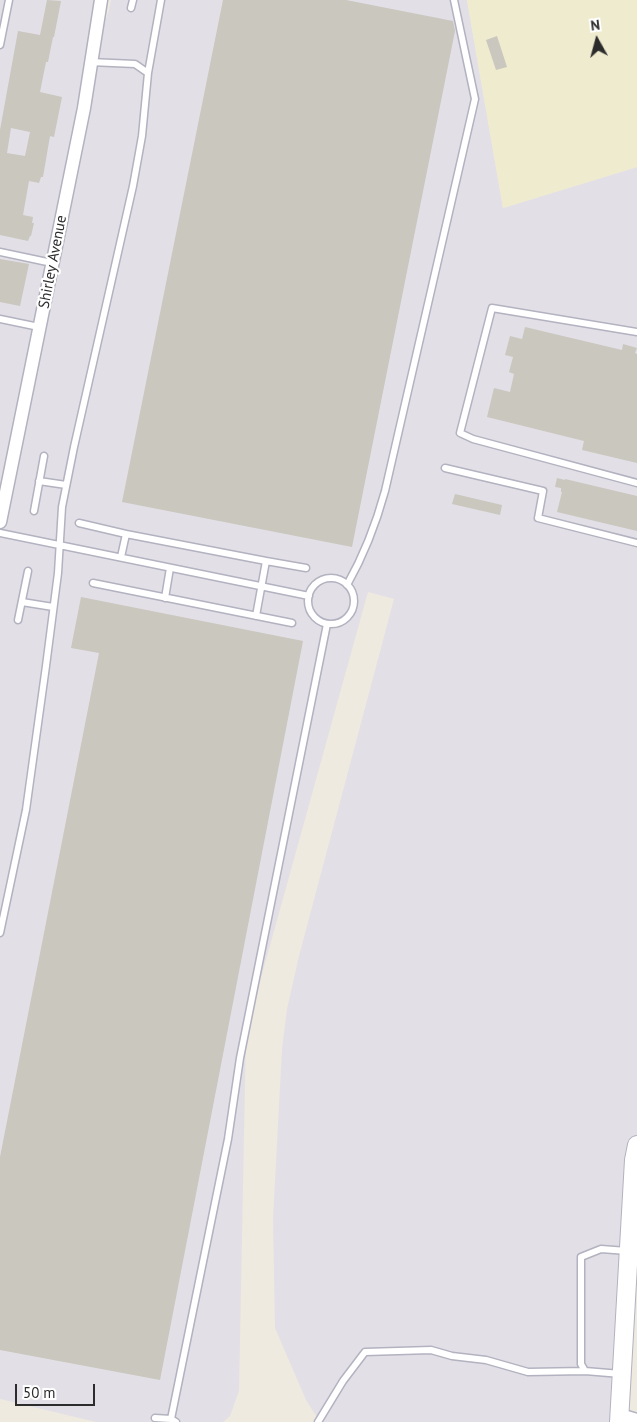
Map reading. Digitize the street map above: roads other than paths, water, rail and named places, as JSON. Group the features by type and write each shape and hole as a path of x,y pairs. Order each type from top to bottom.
{"street":[{"name":"Shirley Avenue","path":"0,522 84,108 101,0"},
{"path":"637,1146 619,1419 637,1420"}],"lane":[{"path":"0,45 8,0"},
{"path":"131,8 133,0"},
{"path":"0,933 26,810 53,607 62,507 133,186 142,136 148,73 161,0"},
{"path":"347,585 362,558 386,491 475,99 454,0"},
{"path":"90,62 135,64 148,73"},
{"path":"0,252 52,263"},
{"path":"637,332 492,308 460,433 473,440 637,483"},
{"path":"0,319 40,326"},
{"path":"34,511 44,456"},
{"path":"445,468 543,491 538,518 637,543"},
{"path":"39,481 66,485"},
{"path":"79,523 126,534 306,568"},
{"path":"0,533 309,596"},
{"path":"121,558 126,534"},
{"path":"256,616 266,561"},
{"path":"165,598 170,568"},
{"path":"18,620 28,572"},
{"path":"326,579 334,579 347,585 354,598 351,613 339,623 327,624 318,620 312,614 309,608 309,596 314,586 319,582 326,579"},
{"path":"93,583 292,623"},
{"path":"22,602 53,607"},
{"path":"155,1418 173,1421 228,1139 240,1058 327,624"},
{"path":"586,1371 581,1364 581,1257 601,1249 631,1256"},
{"path":"318,1422 343,1381 365,1352 431,1350 452,1356 486,1360 528,1372 586,1371 622,1374"}]}
